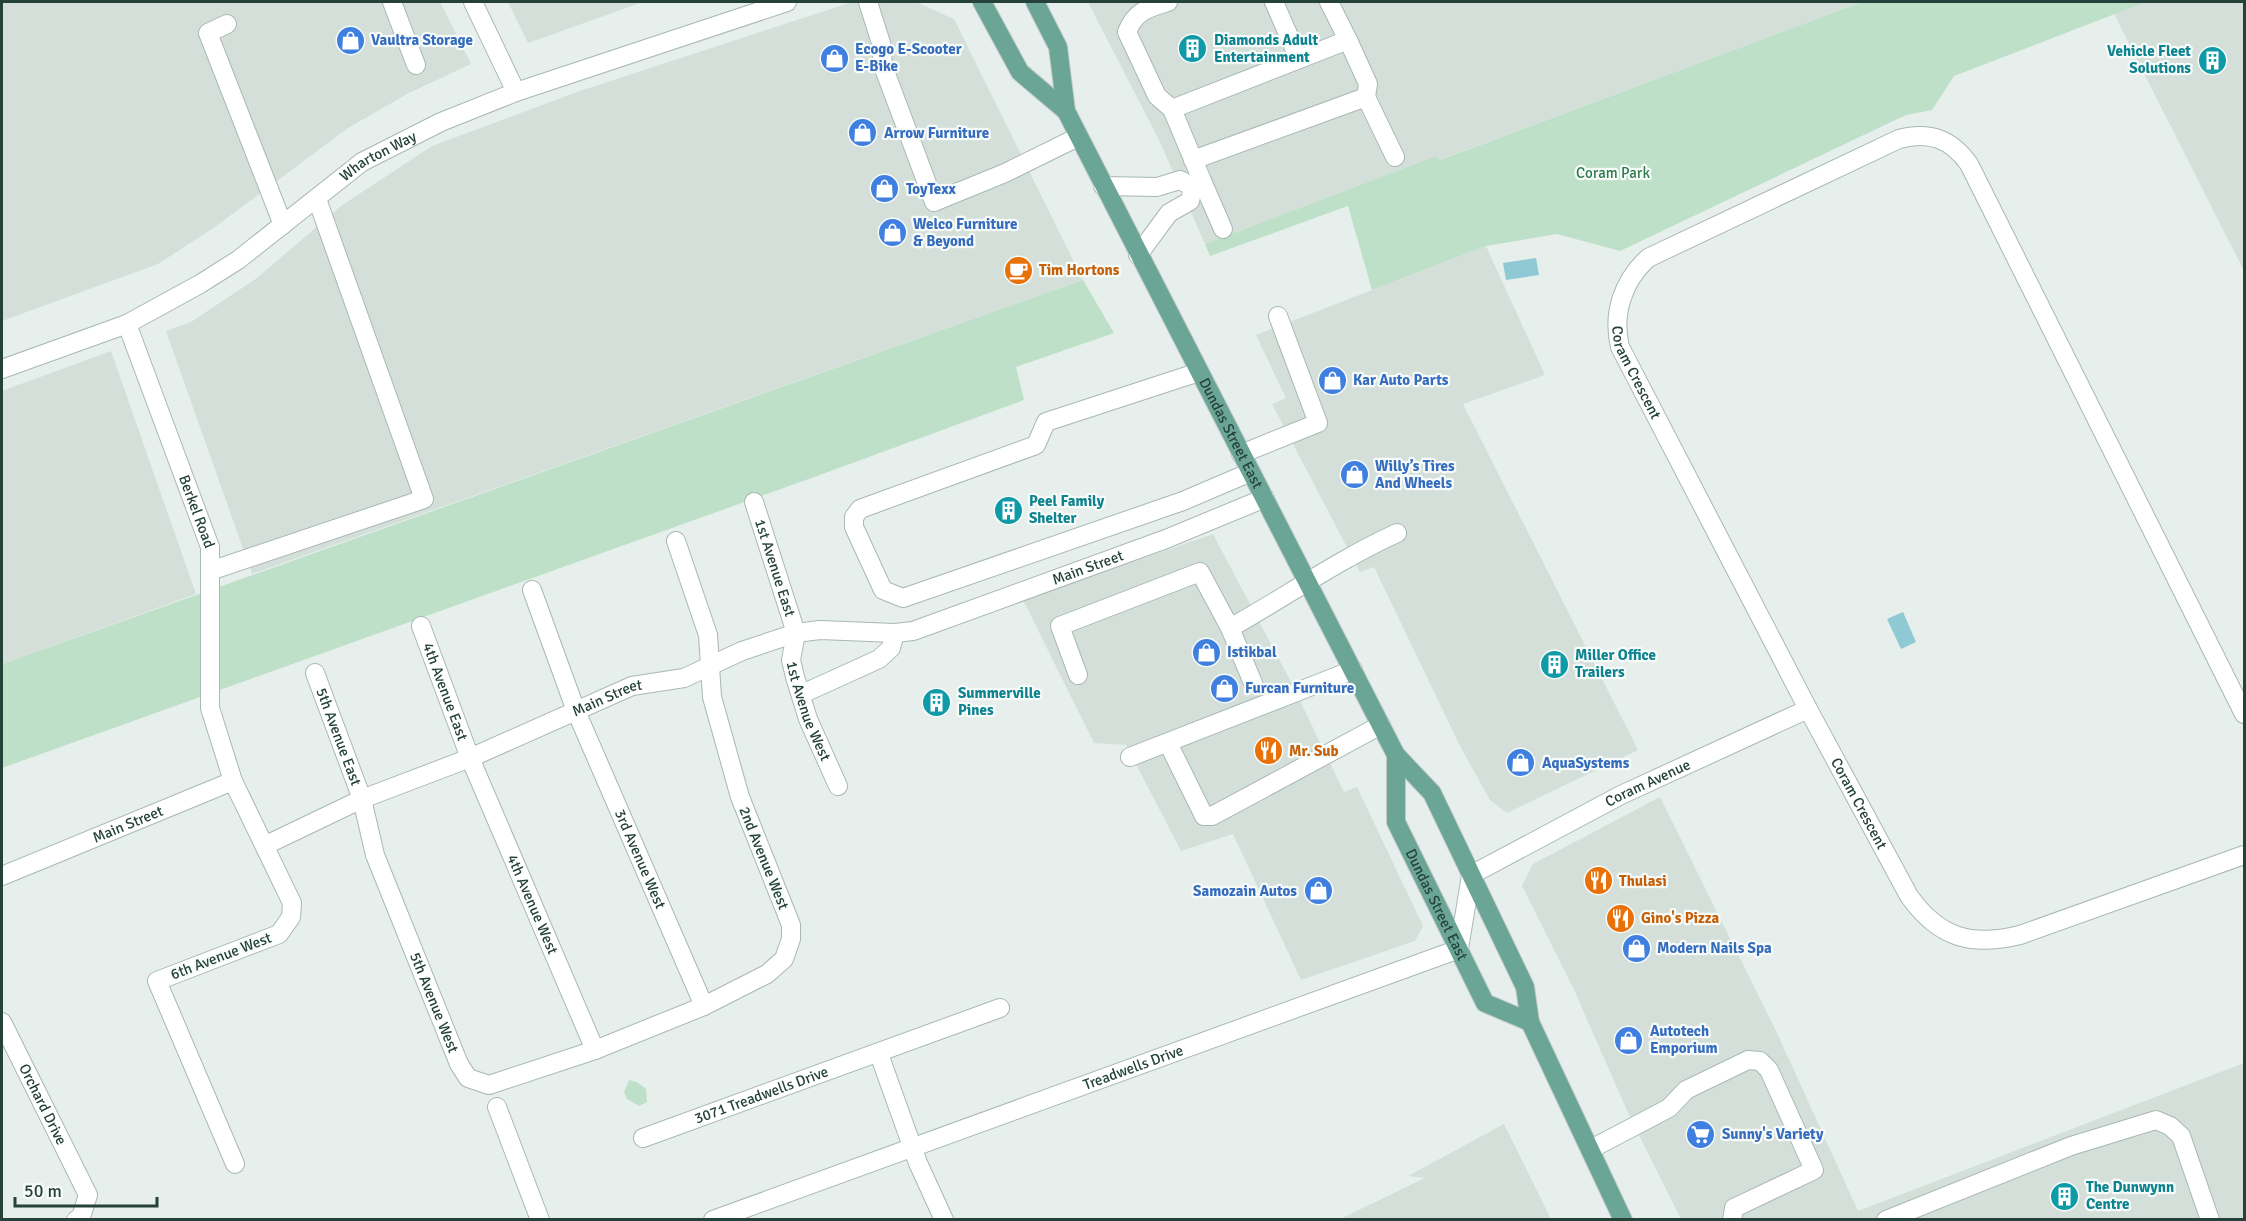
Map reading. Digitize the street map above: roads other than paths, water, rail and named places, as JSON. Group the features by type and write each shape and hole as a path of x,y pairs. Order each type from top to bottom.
{"main road":[{"name":"Dundas Street East","path":"982,2 1020,72 1065,111"},
{"name":"Dundas Street East","path":"1035,2 1058,47 1065,111 1396,755 1432,793 1525,987 1530,1022 1623,1220"},
{"path":"1051,2 1051,33"},
{"name":"Dundas Street East","path":"1396,755 1396,822 1485,1003 1530,1022"}],"street":[{"path":"392,2 416,65"},
{"path":"473,2 516,92"},
{"name":"Wharton Way","path":"2,369 127,324 238,260 362,162 441,122 516,92 787,2"},
{"path":"868,2 881,43 883,66 934,202 1005,173 1078,137"},
{"path":"1168,2 1140,11 1132,20 1127,32 1157,96 1172,109 1193,160 1198,185 1223,229"},
{"path":"1274,2 1299,59"},
{"path":"1329,2 1368,84 1366,97 1395,157"},
{"path":"227,24 208,33 283,225"},
{"path":"1172,109 1348,40"},
{"path":"1193,160 1366,97"},
{"name":"Coram Crescent","path":"2244,714 1969,164 1952,144 1942,139 1919,135 1899,139 1648,258 1635,270 1619,307 1617,332 1620,347 1808,709 1909,896 1923,915 1935,924 1970,940 1992,942 2020,935 2244,855"},
{"path":"1103,186 1157,187 1180,180 1198,185"},
{"path":"1138,255 1169,213 1190,201 1198,185"},
{"path":"210,572 424,499 317,199"},
{"path":"1241,453 1318,423 1278,316"},
{"name":"Berkel Road","path":"127,324 210,547 210,708 233,781"},
{"path":"1199,372 1046,422 1036,445 860,509 854,517 854,527 883,590 903,598 1183,501 1251,472"},
{"name":"Main Street","path":"266,845 362,799 470,758 632,686 684,678 742,651 796,633 820,630 895,633 913,631 1133,551 1265,498"},
{"name":"1st Avenue East","path":"754,502 796,633"},
{"path":"1230,628 1308,583 1344,558 1397,533"},
{"name":"2nd Avenue West","path":"595,1050 704,1006 767,974 784,959 791,939 792,925 740,797 712,697 708,635 676,541"},
{"path":"1078,675 1060,626 1200,572 1230,628 1254,682"},
{"name":"3rd Avenue West","path":"532,590 576,711 704,1006"},
{"name":"4th Avenue East","path":"421,626 470,758"},
{"name":"1st Avenue West","path":"796,633 791,660 808,719 838,786"},
{"path":"802,694 879,659 891,648 895,633"},
{"path":"1130,757 1353,670"},
{"name":"5th Avenue East","path":"315,673 362,799"},
{"name":"Coram Avenue","path":"1471,875 1621,795 1808,709"},
{"path":"1168,743 1204,816 1212,816 1381,726"},
{"name":"4th Avenue West","path":"470,758 595,1050"},
{"path":"233,781 266,845"},
{"name":"Main Street","path":"2,876 233,781"},
{"name":"5th Avenue West","path":"362,799 375,855 459,1064 468,1078 489,1085 595,1050"},
{"name":"6th Avenue West","path":"235,1164 157,981 279,934 291,917 291,903 266,845"},
{"path":"1459,950 1471,875"},
{"name":"Treadwells Drive","path":"713,1220 1459,950"},
{"name":"3071 Treadwells Drive","path":"643,1138 879,1054 1000,1008"},
{"path":"2,1022 9,1056"},
{"path":"879,1054 912,1148 944,1220"},
{"name":"Orchard Drive","path":"9,1056 88,1195 81,1217 76,1220"},
{"path":"1591,1149 1669,1108 1686,1090 1748,1060 1760,1061 1769,1070 1814,1170 1734,1208 1732,1220"},
{"path":"497,1107 540,1220"},
{"path":"1886,1220 2072,1146 2156,1120 2170,1126 2181,1136 2210,1220"}],"water":[{"path":"1536,258 1539,275 1506,280 1503,263"},
{"path":"1903,612 1916,642 1901,649 1887,619"}],"place":[{"name":"Vaultra Storage","path":"350,40"},
{"name":"Diamonds Adult Entertainment","path":"1193,49"},
{"name":"Ecogo E-Scooter E-Bike","path":"834,58"},
{"name":"Vehicle Fleet Solutions","path":"2212,60"},
{"name":"Arrow Furniture","path":"863,133"},
{"name":"ToyTexx","path":"885,189"},
{"name":"Welco Furniture & Beyond","path":"892,233"},
{"name":"Tim Hortons","path":"1018,270"},
{"name":"Kar Auto Parts","path":"1332,380"},
{"name":"Willy’s Tires And Wheels","path":"1354,475"},
{"name":"Peel Family Shelter","path":"1008,510"},
{"name":"Istikbal","path":"1206,652"},
{"name":"Miller Office Trailers","path":"1554,664"},
{"name":"Furcan Furniture","path":"1224,688"},
{"name":"Summerville Pines","path":"937,702"},
{"name":"Mr. Sub","path":"1268,751"},
{"name":"AquaSystems","path":"1521,763"},
{"name":"Thulasi","path":"1598,881"},
{"name":"Samozain Autos","path":"1318,891"},
{"name":"Gino's Pizza","path":"1620,918"},
{"name":"Modern Nails Spa","path":"1636,948"},
{"name":"Autotech Emporium","path":"1629,1040"},
{"name":"Sunny's Variety","path":"1701,1134"},
{"name":"The Dunwynn Centre","path":"2065,1196"}],"park label":[{"name":"Coram Park","path":"1613,173"}]}
